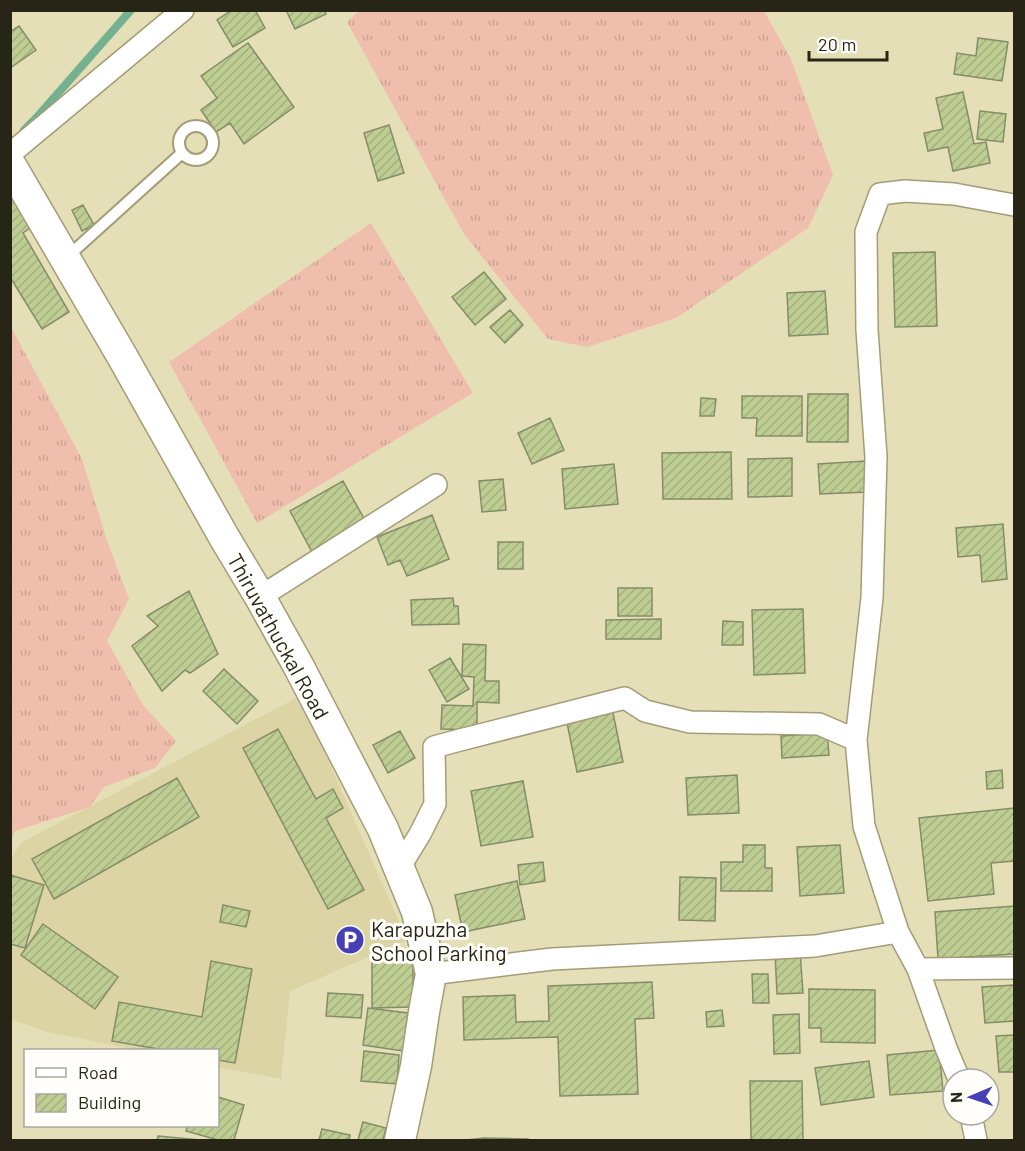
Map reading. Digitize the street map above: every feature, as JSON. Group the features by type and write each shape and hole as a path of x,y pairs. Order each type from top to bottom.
{"main road":[{"name":"Thiruvathuckal Road","path":"10,164 299,667 383,829 417,912 431,974 416,1066 400,1140"}],"street":[{"path":"10,154 183,10"},
{"path":"955,1067 918,969 898,932 864,826 856,740 872,598 876,457 867,330 866,232 880,194 905,191 954,194 1014,205"},
{"path":"260,597 436,485"},
{"path":"399,868 435,804 434,747 451,742 625,698 645,711 690,722 819,724 856,740"},
{"path":"431,974 552,959 815,946 898,932"},
{"path":"918,969 1014,968"}],"lane":[{"path":"66,258 182,153"}],"shaded area":[{"path":"300,696 407,940 290,991 281,1079 219,1067 219,1049 132,1049 47,1032 11,1019 10,860 22,842"}],"green space":[{"path":"360,10 764,11 791,59 833,175 808,228 676,318 587,347 548,339 464,234 347,22"},
{"path":"371,223 473,393 257,523 169,362"},
{"path":"11,327 82,459 107,541 129,599 107,641 143,705 176,741 155,768 104,787 90,807 15,831 11,841"}],"building":[{"path":"232,10 255,10 265,28 233,47 217,20"},
{"path":"286,10 324,10 326,14 295,29"},
{"path":"19,26 36,50 10,68 10,32"},
{"path":"978,38 1008,42 1002,81 954,74 957,53 976,56"},
{"path":"248,43 294,107 244,144 230,123 216,132 201,110 217,98 201,76"},
{"path":"963,92 974,144 986,142 990,163 953,171 948,147 928,151 924,133 943,129 936,98"},
{"path":"980,111 1006,114 1003,142 977,139"},
{"path":"389,125 404,173 378,181 364,133"},
{"path":"10,182 36,224 23,233 69,312 42,329 10,277"},
{"path":"83,205 94,225 82,231 72,210"},
{"path":"935,252 937,326 895,327 893,253"},
{"path":"484,272 506,299 475,325 452,297"},
{"path":"825,291 828,334 789,336 787,293"},
{"path":"510,310 523,325 505,343 490,327"},
{"path":"808,394 848,394 848,442 807,442"},
{"path":"742,396 802,396 802,436 756,436 757,418 742,418"},
{"path":"701,398 716,399 714,416 700,416"},
{"path":"550,418 564,450 532,464 518,433"},
{"path":"731,452 732,499 663,499 662,453"},
{"path":"792,458 792,496 748,497 748,459"},
{"path":"866,461 868,492 820,494 818,464"},
{"path":"614,464 618,504 565,509 562,469"},
{"path":"503,479 506,510 482,512 479,481"},
{"path":"343,481 366,522 312,552 290,511"},
{"path":"432,515 449,559 407,576 400,560 388,565 377,537"},
{"path":"1003,524 1007,579 982,582 980,555 958,557 956,528"},
{"path":"498,542 523,542 523,569 498,569"},
{"path":"618,588 652,588 652,616 618,616"},
{"path":"189,591 218,654 190,673 185,670 162,691 132,646 158,626 147,616"},
{"path":"453,598 454,606 458,606 459,624 412,625 411,600"},
{"path":"803,609 805,673 754,675 752,610"},
{"path":"661,619 661,639 606,639 606,620"},
{"path":"723,621 743,622 743,645 722,645"},
{"path":"463,644 486,645 485,681 499,681 499,703 477,702 477,730 441,729 442,705 473,706 474,677 462,676"},
{"path":"450,658 469,689 447,702 429,670"},
{"path":"224,669 258,701 237,724 203,691"},
{"path":"611,703 623,762 577,772 565,713"},
{"path":"278,729 316,799 333,789 343,808 326,818 364,890 328,909 243,748"},
{"path":"400,731 415,758 388,773 373,745"},
{"path":"827,733 829,755 782,758 781,736"},
{"path":"1002,770 1003,788 987,789 986,772"},
{"path":"737,775 739,813 688,815 686,778"},
{"path":"177,778 199,817 54,899 32,859"},
{"path":"523,781 533,837 481,846 471,791"},
{"path":"1014,808 1014,861 991,863 994,894 928,901 919,818"},
{"path":"743,845 765,845 765,868 772,868 772,891 721,891 721,862 743,862"},
{"path":"840,845 844,893 800,896 797,847"},
{"path":"543,862 545,881 520,885 518,865"},
{"path":"10,875 44,885 25,948 10,944"},
{"path":"680,877 716,878 715,921 679,920"},
{"path":"517,881 525,919 463,932 455,895"},
{"path":"223,905 250,911 246,927 220,922"},
{"path":"1014,906 1014,954 938,959 935,912"},
{"path":"43,924 118,977 95,1009 21,955"},
{"path":"800,951 803,993 777,994 775,953"},
{"path":"372,952 413,952 413,1007 372,1008"},
{"path":"211,961 252,969 235,1063 219,1060 219,1049 158,1049 112,1041 119,1002 202,1017"},
{"path":"752,974 768,974 769,1003 753,1003"},
{"path":"652,982 654,1018 635,1019 638,1094 560,1096 558,1037 464,1040 463,997 515,995 516,1022 549,1021 548,986"},
{"path":"1014,985 1014,1021 985,1023 982,987"},
{"path":"809,989 875,990 875,1043 821,1042 821,1028 809,1028"},
{"path":"328,993 363,995 361,1018 326,1016"},
{"path":"368,1008 408,1013 403,1051 363,1045"},
{"path":"722,1010 724,1026 707,1027 706,1012"},
{"path":"799,1014 800,1053 774,1054 773,1015"},
{"path":"1014,1035 1014,1072 1001,1072 996,1036"},
{"path":"939,1050 941,1091 890,1095 887,1055"},
{"path":"364,1051 399,1055 397,1084 361,1081"},
{"path":"869,1061 874,1097 821,1105 815,1068"},
{"path":"750,1081 802,1081 803,1140 751,1140"},
{"path":"219,1097 244,1105 234,1140 218,1140 186,1131 188,1127 219,1127"},
{"path":"363,1122 386,1128 383,1140 358,1140"},
{"path":"322,1129 350,1135 349,1140 319,1140"},
{"path":"158,1136 200,1140 157,1140"},
{"path":"528,1139 528,1140 466,1140"}],"waterway":[{"path":"24,130 131,10"}],"place":[{"name":"Karapuzha School Parking","path":"350,940"}]}
